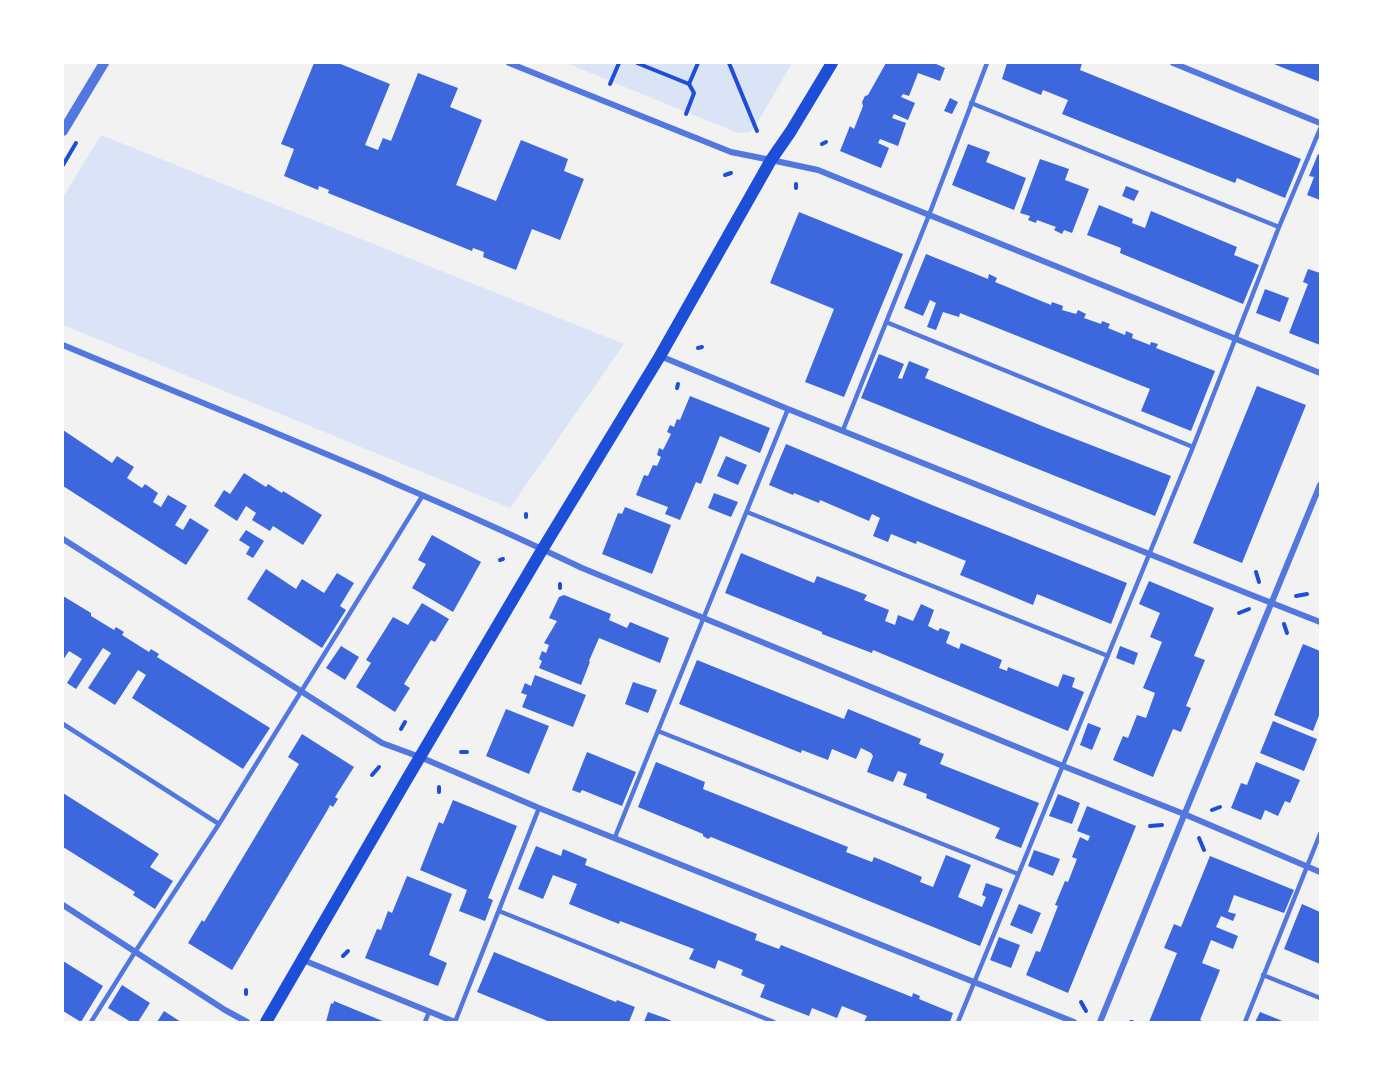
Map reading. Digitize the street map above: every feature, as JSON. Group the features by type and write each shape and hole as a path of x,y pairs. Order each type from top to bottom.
{"main road":[{"path":"266,1022 542,550 660,356 771,160 832,63"}],"street":[{"path":"63,131 104,63"},
{"path":"509,63 731,152 818,170 1320,373"},
{"path":"1173,63 1320,123"},
{"path":"63,345 423,495 582,568 1184,814 1320,872"},
{"path":"660,356 1320,622"},
{"path":"1100,1022 1320,485"},
{"path":"63,539 382,743 1074,1022"},
{"path":"63,905 247,1022"},
{"path":"303,960 455,1022"}],"lane":[{"path":"843,430 987,63"},
{"path":"971,103 1280,227"},
{"path":"958,1022 1320,129"},
{"path":"886,322 1193,447"},
{"path":"615,837 788,409"},
{"path":"92,1022 219,824 423,495"},
{"path":"747,512 1107,656"},
{"path":"63,724 219,824"},
{"path":"658,731 1018,874"},
{"path":"455,1022 539,808"},
{"path":"1245,1022 1320,834"},
{"path":"499,911 774,1022"},
{"path":"1263,975 1320,998"},
{"path":"425,1022 429,1011"}],"path":[{"path":"610,84 619,63"},
{"path":"637,63 689,84 694,93 687,114"},
{"path":"689,84 698,63"},
{"path":"729,63 757,131"},
{"path":"725,175 731,173"},
{"path":"1256,572 1259,583"},
{"path":"1295,596 1308,594"},
{"path":"1239,613 1250,609"},
{"path":"1284,623 1287,633"},
{"path":"401,729 405,722"},
{"path":"461,752 467,752"},
{"path":"372,775 379,767"},
{"path":"1150,826 1162,825"},
{"path":"1199,837 1204,850"},
{"path":"343,956 348,951"},
{"path":"1081,1002 1086,1011"}],"shaded area":[{"path":"566,63 792,63 756,125 750,132 738,133"},
{"path":"101,135 624,344 510,508 63,325 63,197"}],"building":[{"path":"314,63 338,63 390,84 365,145 378,150 383,138 391,141 418,73 458,88 450,107 482,120 456,185 496,201 521,140 568,159 564,171 584,179 560,240 532,229 516,270 483,257 484,252 473,248 472,251 328,193 329,190 319,186 318,190 284,176 294,149 281,144"},
{"path":"886,63 934,63 945,68 940,81 918,73 909,96 903,94 901,97 915,103 908,120 894,114 892,118 906,123 898,146 880,139 878,143 889,148 881,168 840,151 850,126 854,129 865,96 868,95"},
{"path":"1007,63 1082,63 1080,70 1301,159 1285,198 1237,178 1235,183 1062,114 1068,100 1043,90 1041,95 1002,79"},
{"path":"1272,63 1320,63 1320,82 1281,67"},
{"path":"950,98 958,102 952,114 944,111"},
{"path":"968,144 990,152 986,162 1026,178 1014,210 952,185"},
{"path":"1318,154 1320,155 1320,200 1307,195 1314,177 1309,176"},
{"path":"1040,159 1069,169 1065,180 1089,189 1072,233 1064,230 1062,234 1054,230 1056,227 1037,220 1036,223 1028,220 1030,216 1020,213"},
{"path":"1126,186 1139,191 1134,201 1122,196"},
{"path":"1099,205 1133,219 1132,223 1145,228 1151,211 1237,247 1234,255 1259,265 1243,304 1120,253 1121,248 1087,235"},
{"path":"799,212 903,254 844,397 805,382 834,309 770,283"},
{"path":"926,254 988,279 989,274 997,278 995,282 1051,305 1052,302 1063,306 1062,310 1076,314 1078,310 1086,314 1084,318 1101,324 1102,321 1110,324 1108,328 1125,335 1126,331 1133,334 1132,338 1150,345 1151,342 1158,344 1156,348 1215,371 1191,431 1141,411 1150,389 960,313 959,317 943,312 936,330 927,327 936,303 930,300 923,316 904,308"},
{"path":"1308,269 1320,273 1320,345 1289,333 1308,284 1303,282"},
{"path":"1265,289 1289,298 1280,322 1256,313"},
{"path":"879,354 904,364 898,378 902,379 909,361 929,369 925,378 1171,476 1155,516 861,398"},
{"path":"1257,386 1306,405 1242,563 1193,543"},
{"path":"690,396 770,428 760,453 720,436 701,484 696,482 680,520 665,514 668,507 636,495 644,475 648,476 653,465 657,466 661,457 657,455 659,448 663,450 671,434 667,432 670,425 674,427 677,419 680,420"},
{"path":"63,430 112,463 117,456 134,467 127,478 142,488 145,484 158,493 153,502 161,507 168,495 187,506 175,525 183,530 190,518 209,530 186,565 63,486"},
{"path":"786,444 1127,583 1111,624 1037,594 1033,605 960,575 966,561 917,541 916,544 891,534 888,542 873,536 880,518 872,514 869,521 820,500 819,503 769,485"},
{"path":"726,456 747,465 738,485 717,476"},
{"path":"244,473 266,487 268,484 282,493 283,491 322,515 303,545 273,526 270,531 252,520 256,513 246,506 237,521 214,506 224,490 230,494"},
{"path":"714,493 738,502 731,517 708,508"},
{"path":"625,507 671,525 652,574 602,554 618,513 622,514"},
{"path":"246,530 264,541 253,558 246,554 250,547 239,540"},
{"path":"432,535 481,562 453,612 412,588 426,564 418,560"},
{"path":"741,553 814,583 817,576 867,595 864,600 889,610 885,621 895,625 898,615 913,621 921,604 934,610 928,626 938,631 940,628 950,632 946,643 959,649 961,643 1002,660 999,668 1007,671 1008,667 1058,687 1063,674 1075,678 1072,687 1084,692 1068,731 873,650 872,653 822,634 822,632 725,593"},
{"path":"266,569 296,589 302,579 324,593 337,573 354,583 340,606 346,610 322,648 247,599"},
{"path":"1149,581 1214,608 1194,656 1205,660 1186,706 1191,708 1181,732 1173,729 1153,777 1113,760 1123,736 1128,738 1137,715 1146,718 1155,693 1143,688 1162,642 1150,637 1160,613 1139,604"},
{"path":"564,595 611,614 609,620 627,628 630,622 669,638 660,663 599,638 581,685 539,668 542,651 546,653 549,645 544,643 557,621 549,618 559,597"},
{"path":"63,596 114,630 116,627 124,632 122,635 149,652 151,649 159,654 157,657 270,728 243,769 132,698 146,675 138,670 115,705 88,688 111,653 103,648 76,689 67,683 82,659 69,651 63,660"},
{"path":"422,603 449,619 435,642 431,640 404,684 410,688 395,712 356,687 371,663 366,660 393,617 408,625"},
{"path":"1303,644 1320,651 1320,713 1313,731 1274,715"},
{"path":"341,646 359,657 345,680 326,668"},
{"path":"1120,646 1138,653 1134,665 1116,658"},
{"path":"697,660 844,719 848,709 921,739 919,744 944,754 940,764 1039,803 1021,848 995,838 1000,828 926,798 927,794 903,785 907,774 898,771 893,782 867,772 873,756 861,748 856,759 832,749 828,760 802,750 801,753 679,704"},
{"path":"535,675 586,695 573,727 522,707 527,695 521,693 525,683 531,686"},
{"path":"633,682 657,690 648,713 625,704"},
{"path":"506,709 549,726 529,774 486,756"},
{"path":"1273,721 1317,739 1304,771 1260,753"},
{"path":"1088,723 1101,728 1092,750 1080,745"},
{"path":"302,734 354,767 335,797 338,799 333,807 330,805 232,970 188,943 202,920 204,922 299,764 288,757"},
{"path":"587,752 636,772 622,806 582,790 580,793 572,790"},
{"path":"656,762 705,782 703,789 848,847 846,852 872,862 874,857 922,877 920,882 933,887 946,855 971,865 958,897 982,907 986,897 982,895 986,883 1003,889 980,946 711,837 708,839 703,834 638,807"},
{"path":"1256,762 1300,780 1290,803 1285,801 1278,816 1265,810 1261,820 1231,808 1241,783 1247,785"},
{"path":"63,793 159,854 150,867 173,881 155,909 133,895 135,892 63,847"},
{"path":"1058,794 1080,803 1072,824 1049,816"},
{"path":"453,800 517,826 488,898 493,900 485,921 459,911 467,890 420,870 439,822 443,824"},
{"path":"1087,806 1136,826 1068,993 1026,975 1036,951 1040,952 1058,906 1055,905 1065,881 1068,882 1077,859 1072,857 1080,837 1088,841 1090,836 1077,831"},
{"path":"536,846 561,856 563,849 587,859 585,865 757,934 755,940 779,949 781,945 912,997 913,993 920,996 919,999 953,1013 950,1022 864,1022 867,1016 842,1006 837,1018 812,1008 809,1016 760,997 765,985 741,975 743,970 718,960 715,969 689,959 694,949 620,921 619,924 569,904 577,884 553,875 543,899 518,889"},
{"path":"1034,850 1060,859 1053,876 1028,866"},
{"path":"1210,856 1294,890 1284,913 1234,895 1228,912 1236,914 1233,921 1221,916 1216,927 1238,936 1233,949 1211,940 1202,963 1220,970 1200,1020 1205,1022 1149,1022 1177,953 1164,948 1174,924 1181,927"},
{"path":"407,876 452,894 429,955 447,963 438,986 365,958 377,929 381,930 388,911 392,913"},
{"path":"1019,904 1041,913 1032,934 1010,925"},
{"path":"1302,904 1320,912 1320,964 1284,949"},
{"path":"999,937 1020,945 1011,968 990,960"},
{"path":"494,952 616,1002 617,1000 635,1007 629,1022 550,1022 477,992"},
{"path":"63,961 103,986 81,1022 63,1011"},
{"path":"122,985 150,1003 138,1022 131,1022 108,1008"},
{"path":"334,1001 385,1022 326,1022 331,1003 333,1004"},
{"path":"164,1011 181,1022 157,1022"},
{"path":"648,1012 665,1018 674,1022 644,1022"},
{"path":"1260,1012 1285,1022 1255,1022"}]}
